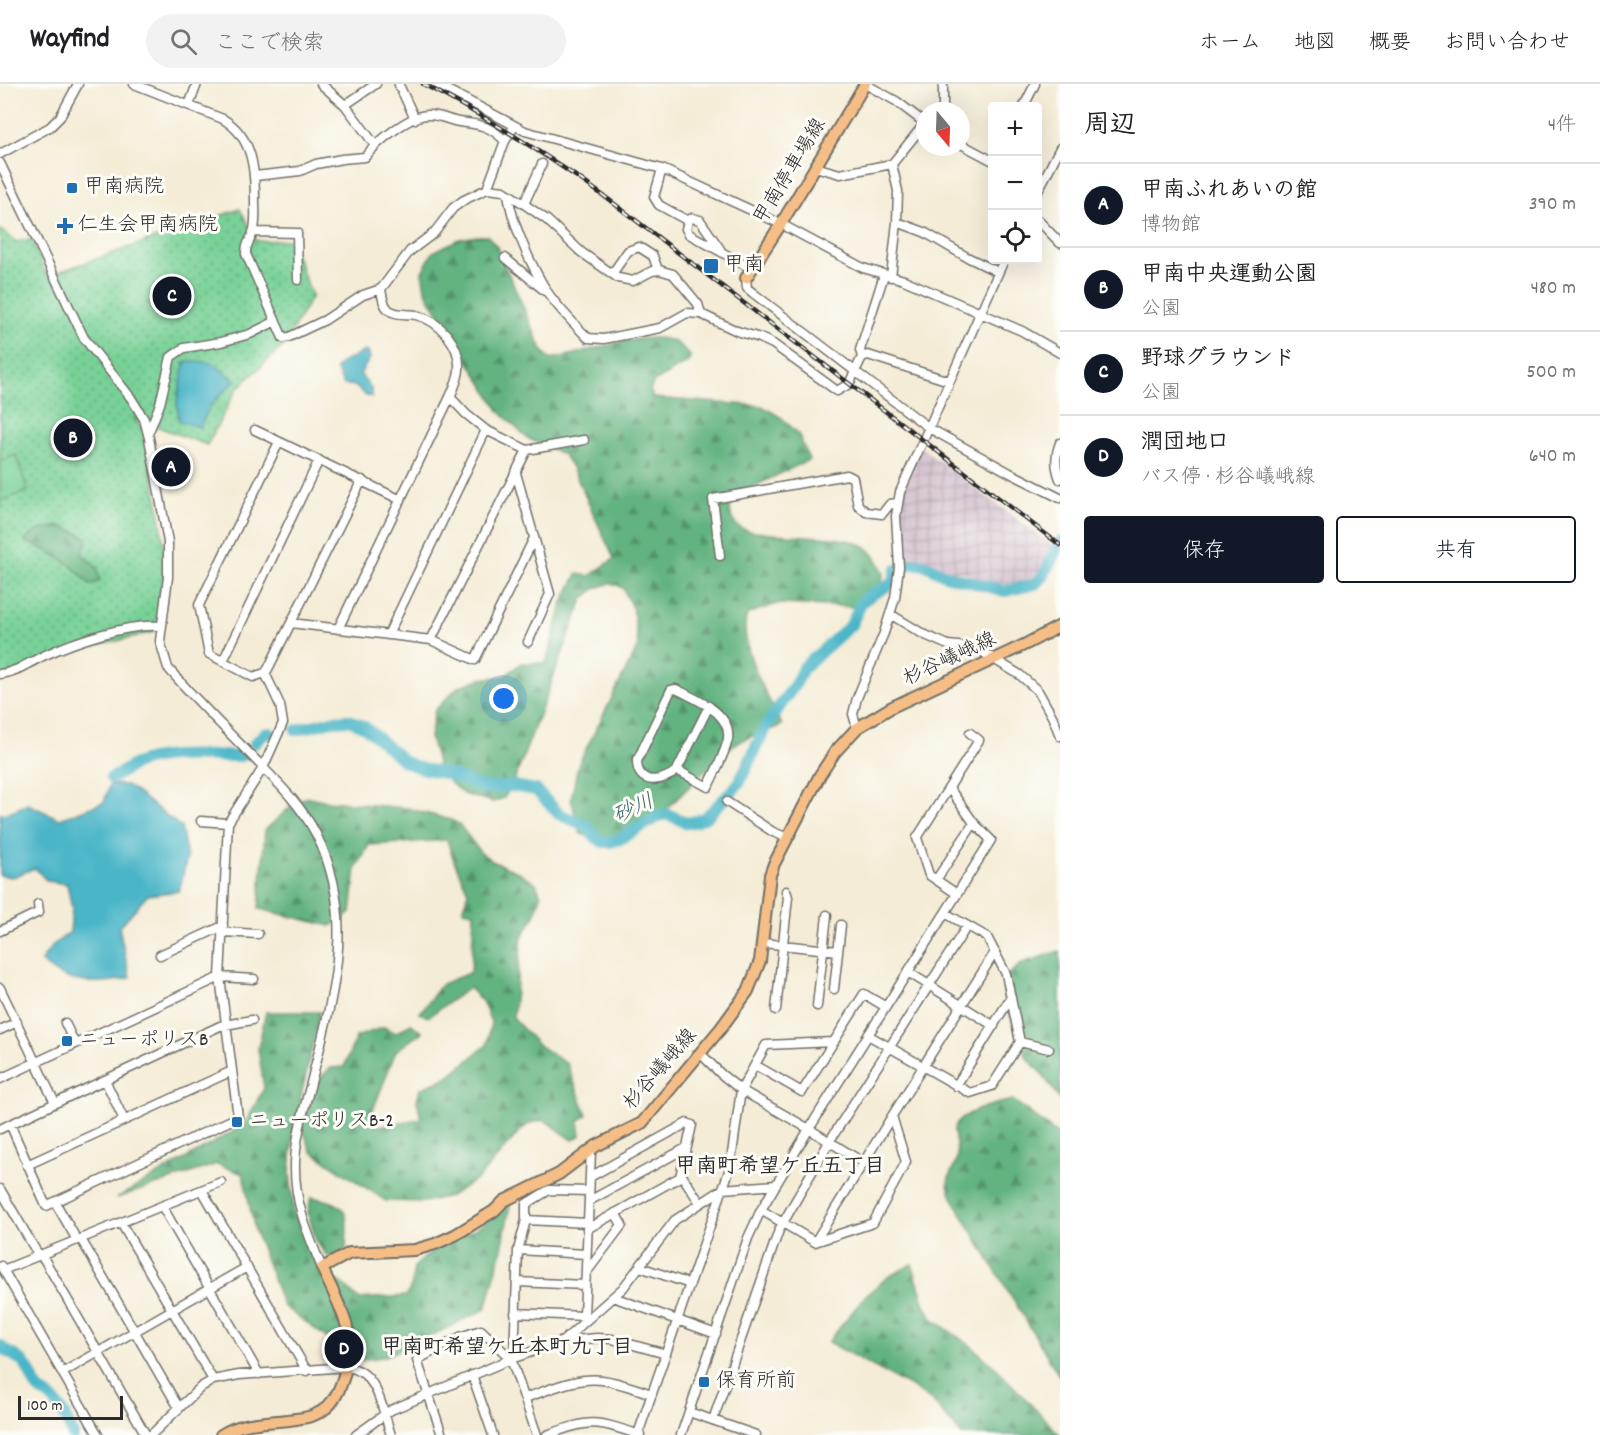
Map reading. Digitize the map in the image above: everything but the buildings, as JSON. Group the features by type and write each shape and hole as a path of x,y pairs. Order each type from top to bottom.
{"main road":[{"name":"甲南停車場線","path":"749,273 865,84"},
{"name":"杉谷嶬峨線","path":"322,1268 350,1253 415,1250 445,1240 494,1212 504,1201 559,1174 596,1146 642,1123 748,991 760,961 770,875 835,752 857,728 892,707 1060,626"},
{"path":"221,1435 245,1425 314,1415 324,1410 332,1401 346,1367 349,1341 348,1329 322,1268"}],"street":[{"path":"0,154 50,127 60,117 78,84"},
{"path":"134,84 189,105 234,126 245,139 255,176 253,232 246,247 246,255 283,338 289,338 325,320 363,295 381,289 410,251 434,233 453,208 487,189 504,191 524,204 547,220 581,252 625,281 633,281 658,270 673,274 698,304 701,314"},
{"path":"189,105 197,84"},
{"path":"321,84 345,105 375,145"},
{"path":"345,105 376,84"},
{"path":"436,84 514,127 662,169 781,224 863,268 904,280 1022,331 1060,353"},
{"path":"865,84 896,101 916,116"},
{"path":"943,84 943,102"},
{"path":"1026,102 1035,84"},
{"path":"399,85 415,119"},
{"path":"255,176 300,171 325,162 365,157 375,145 425,115 483,125 499,134 505,141"},
{"path":"487,189 505,141 514,127"},
{"path":"815,167 840,174 892,164 916,134"},
{"path":"1042,182 1060,148"},
{"path":"970,149 988,158"},
{"path":"0,163 84,338 131,398 144,419 168,542 168,577 160,626 162,654 168,668 295,802 317,836 332,875 340,914 339,949 333,986 298,1132 295,1163 298,1206 322,1268"},
{"path":"524,204 542,164"},
{"path":"505,258 548,293 588,338 604,339 660,328 687,313 701,314 737,332 773,344 837,391 849,384 862,357 860,350 887,276 897,222 898,191 892,164"},
{"path":"662,169 654,197 659,206 688,221"},
{"path":"508,194 510,208 518,229 531,261 548,293"},
{"path":"720,249 700,220 692,218 688,221 686,229 689,234 720,249 749,273 747,288 929,428 1060,498"},
{"path":"897,222 924,232 998,272"},
{"path":"1042,224 1060,243"},
{"path":"253,232 297,232 298,280"},
{"path":"702,241 709,233"},
{"path":"612,274 628,251 639,247 653,256 658,270"},
{"path":"857,728 853,714 857,698 895,598 899,567 896,516 904,479 1002,264"},
{"path":"338,629 450,397 459,368 454,346 444,332 435,323 414,315 394,314 387,308 381,289"},
{"path":"148,434 160,404 171,357 184,348 221,342 250,334 276,321"},
{"path":"862,357 867,355 949,381"},
{"path":"450,397 486,430 527,450 584,440"},
{"path":"255,430 401,500"},
{"path":"388,635 486,430"},
{"path":"279,442 199,605 208,654 253,676 265,673 362,480"},
{"path":"1060,443 1056,452 1056,469 1060,479"},
{"path":"431,640 527,450"},
{"path":"223,661 319,460"},
{"path":"516,472 550,594 528,642"},
{"path":"720,556 713,499 847,475 853,477 858,505 866,512 882,514 890,504 897,503"},
{"path":"291,623 431,640 475,660 534,538"},
{"path":"890,614 923,634 948,645 976,648 1020,675 1038,691 1060,736"},
{"path":"0,674 12,673 63,647 146,624 160,626"},
{"path":"10,1124 46,1206 238,1117 220,977 228,823 263,768 283,723 280,705 265,673"},
{"path":"677,770 708,787 728,742 728,733 721,717 709,706 676,689 671,690 637,761 639,771 647,779 658,781 665,779 677,770 709,706"},
{"path":"957,894 929,875 917,838 979,740 970,733"},
{"path":"681,1435 748,1238 761,1210 809,1129 991,840 974,823 949,788"},
{"path":"727,802 773,832 788,838"},
{"path":"201,820 228,823"},
{"path":"936,879 974,823"},
{"path":"776,1010 788,897 786,891"},
{"path":"0,931 39,912 38,904"},
{"path":"868,1035 970,1093 992,1086 1020,1042 1005,974 987,937 945,913"},
{"path":"817,1006 827,915"},
{"path":"834,989 841,925"},
{"path":"713,1420 784,1223 829,1142 967,926"},
{"path":"160,955 223,929 258,934"},
{"path":"763,943 838,951"},
{"path":"815,1242 891,1116 995,952"},
{"path":"908,972 994,1026"},
{"path":"0,1079 220,977 254,979"},
{"path":"0,988 55,1103"},
{"path":"755,1065 802,1092 864,994 886,1007"},
{"path":"956,1086 1011,997"},
{"path":"0,1129 226,1024 252,1020"},
{"path":"0,1030 17,1022"},
{"path":"65,1023 75,1044"},
{"path":"547,1435 578,1424 593,1422 639,1435 730,1168 741,1090 766,1045 834,1042"},
{"path":"1020,1042 1049,1049"},
{"path":"700,1053 741,1090 864,1163"},
{"path":"27,1165 232,1071"},
{"path":"105,1080 124,1120"},
{"path":"761,1210 815,1242 873,1223 906,1162 891,1116"},
{"path":"526,1220 588,1226 680,1177 692,1125 687,1123 590,1177"},
{"path":"511,1359 514,1355 518,1251 526,1220 526,1204 549,1190 589,1196 686,1148"},
{"path":"585,1318 591,1151"},
{"path":"681,1174 700,1203"},
{"path":"98,1435 1,1268 40,1255 221,1182"},
{"path":"563,1341 585,1318 613,1297 640,1267 669,1226 700,1203 723,1189 776,1185"},
{"path":"0,1189 146,1435"},
{"path":"202,1190 307,1371"},
{"path":"55,1202 179,1408"},
{"path":"162,1206 260,1374"},
{"path":"585,1274 622,1225 615,1213"},
{"path":"121,1223 213,1380"},
{"path":"518,1251 586,1254"},
{"path":"62,1373 247,1267"},
{"path":"640,1267 690,1284"},
{"path":"517,1282 585,1285"},
{"path":"613,1297 716,1334"},
{"path":"515,1313 585,1318"},
{"path":"442,1435 417,1360 460,1337 481,1330 511,1359 537,1435"},
{"path":"356,1435 383,1414 511,1359 563,1341 612,1339 666,1354"},
{"path":"151,1435 201,1387 213,1380 224,1377 346,1367 358,1369 372,1380 391,1435"},
{"path":"472,1375 493,1435"},
{"path":"525,1398 564,1384 586,1380 617,1383 652,1394"},
{"path":"689,1412 756,1435"}],"shaded area":[{"path":"922,448 1053,546 1039,574 1029,581 994,585 963,572 946,571 924,558 901,559 898,513 902,489"}],"green space":[{"path":"240,209 257,241 290,240 312,296 284,345 237,389 207,445 134,418 144,431 162,532 164,583 153,632 66,653 20,673 0,676 0,230 17,242 31,239 47,276"},
{"path":"488,236 497,247 542,350 550,359 629,340 660,338 673,341 690,356 689,361 654,382 650,390 653,398 762,406 782,418 799,435 809,460 734,496 730,512 738,526 754,532 832,538 857,543 872,552 884,573 874,598 860,607 777,604 747,614 745,627 750,655 762,686 782,725 749,737 731,747 662,812 622,836 601,839 580,833 571,799 578,765 638,646 633,610 623,588 615,584 608,584 596,588 583,599 513,784 504,798 493,802 463,794 440,773 430,737 435,710 458,687 480,679 505,676 521,663 546,663 562,604 577,574 589,576 614,559 572,467 563,454 527,438 500,412 425,290 422,272 433,252 459,239"},
{"path":"16,455 28,491 0,501 0,461"},
{"path":"61,526 88,538 82,554 97,568 100,581 90,585 60,558 25,541 45,528"},
{"path":"309,797 327,801 407,808 451,820 459,824 480,852 494,862 536,883 541,896 535,915 522,937 513,1018 537,1044 567,1064 587,1115 579,1121 581,1135 573,1140 544,1120 530,1123 519,1132 479,1178 450,1196 424,1202 386,1201 312,1152 303,1131 294,1125 290,1172 294,1212 323,1279 341,1282 358,1299 407,1296 412,1284 414,1267 434,1249 479,1227 511,1200 502,1249 486,1309 383,1357 361,1360 352,1356 283,1306 255,1231 243,1174 217,1164 117,1198 244,1125 264,1088 258,1048 266,1012 320,1012 298,1110 308,1112 316,1083 330,1068 344,1067 356,1037 384,1027 395,1033 411,1024 422,1032 396,1051 371,1115 377,1126 421,1119 417,1100 420,1089 447,1077 487,1045 491,1022 482,1001 469,988 428,1017 420,1013 442,984 471,972 474,912 463,910 468,892 447,840 369,845 356,868 351,913 331,926 259,909 265,830 298,800"},
{"path":"1060,951 1060,1100 1044,1076 1027,1058 1008,1010 1004,993 1006,977 1022,963"},
{"path":"1013,1100 1060,1136 1060,1377 956,1205 949,1188 948,1181 957,1157 954,1132 956,1125 968,1114"},
{"path":"311,1197 334,1203 344,1212 347,1226 346,1249 334,1257 327,1256 316,1241 308,1212"},
{"path":"912,1264 925,1305 933,1319 971,1346 996,1368 1060,1435 962,1435 933,1402 913,1388 828,1342 866,1295 888,1277"}],"water":[{"path":"365,351 369,353 370,358 360,374 371,388 372,396 366,396 355,386 343,384 336,369 341,363"},
{"path":"185,362 212,363 235,380 210,406 200,427 179,421 177,401"},
{"path":"110,784 127,785 181,827 187,858 179,891 148,895 119,927 130,978 106,982 82,982 61,975 41,961 53,945 70,932 72,909 67,884 47,881 35,868 13,877 0,875 0,814 28,804 60,819 104,802"}],"waterway":[{"name":"砂川","path":"904,567 912,563 926,565 945,575 1005,591 1035,584 1043,577 1060,542"},
{"name":"砂川","path":"296,730 332,721 349,720 365,727 405,762 420,768 451,775 485,788 514,786 536,790 559,814 587,826 594,836 603,842 620,839 659,816 667,814 687,823 697,821 706,817 740,781 766,726 796,683 803,668 851,625 861,603 866,598 894,582 896,570"},
{"name":"砂川","path":"255,743 264,734 270,733"},
{"name":"砂川","path":"111,778 135,764 160,757 242,756"},
{"path":"0,1346 26,1365 37,1387 60,1408 73,1435"}],"railway":[{"path":"423,84 518,138 608,199 1060,545"}],"place":[{"name":"甲南病院","path":"72,188"},
{"name":"仁生会甲南病院","path":"65,226"},
{"name":"甲南","path":"711,266"},
{"name":"野球グラウンド","path":"172,296"},
{"name":"甲南中央運動公園","path":"73,438"},
{"name":"甲南ふれあいの館","path":"171,467"},
{"name":"ニューポリスB","path":"67,1041"},
{"name":"ニューポリスB-2","path":"237,1122"},
{"name":"潤団地口","path":"344,1349"},
{"name":"保育所前","path":"704,1382"}],"district":[{"name":"甲南町希望ケ丘五丁目","path":"780,1168"},
{"name":"甲南町希望ケ丘本町九丁目","path":"507,1349"}]}
